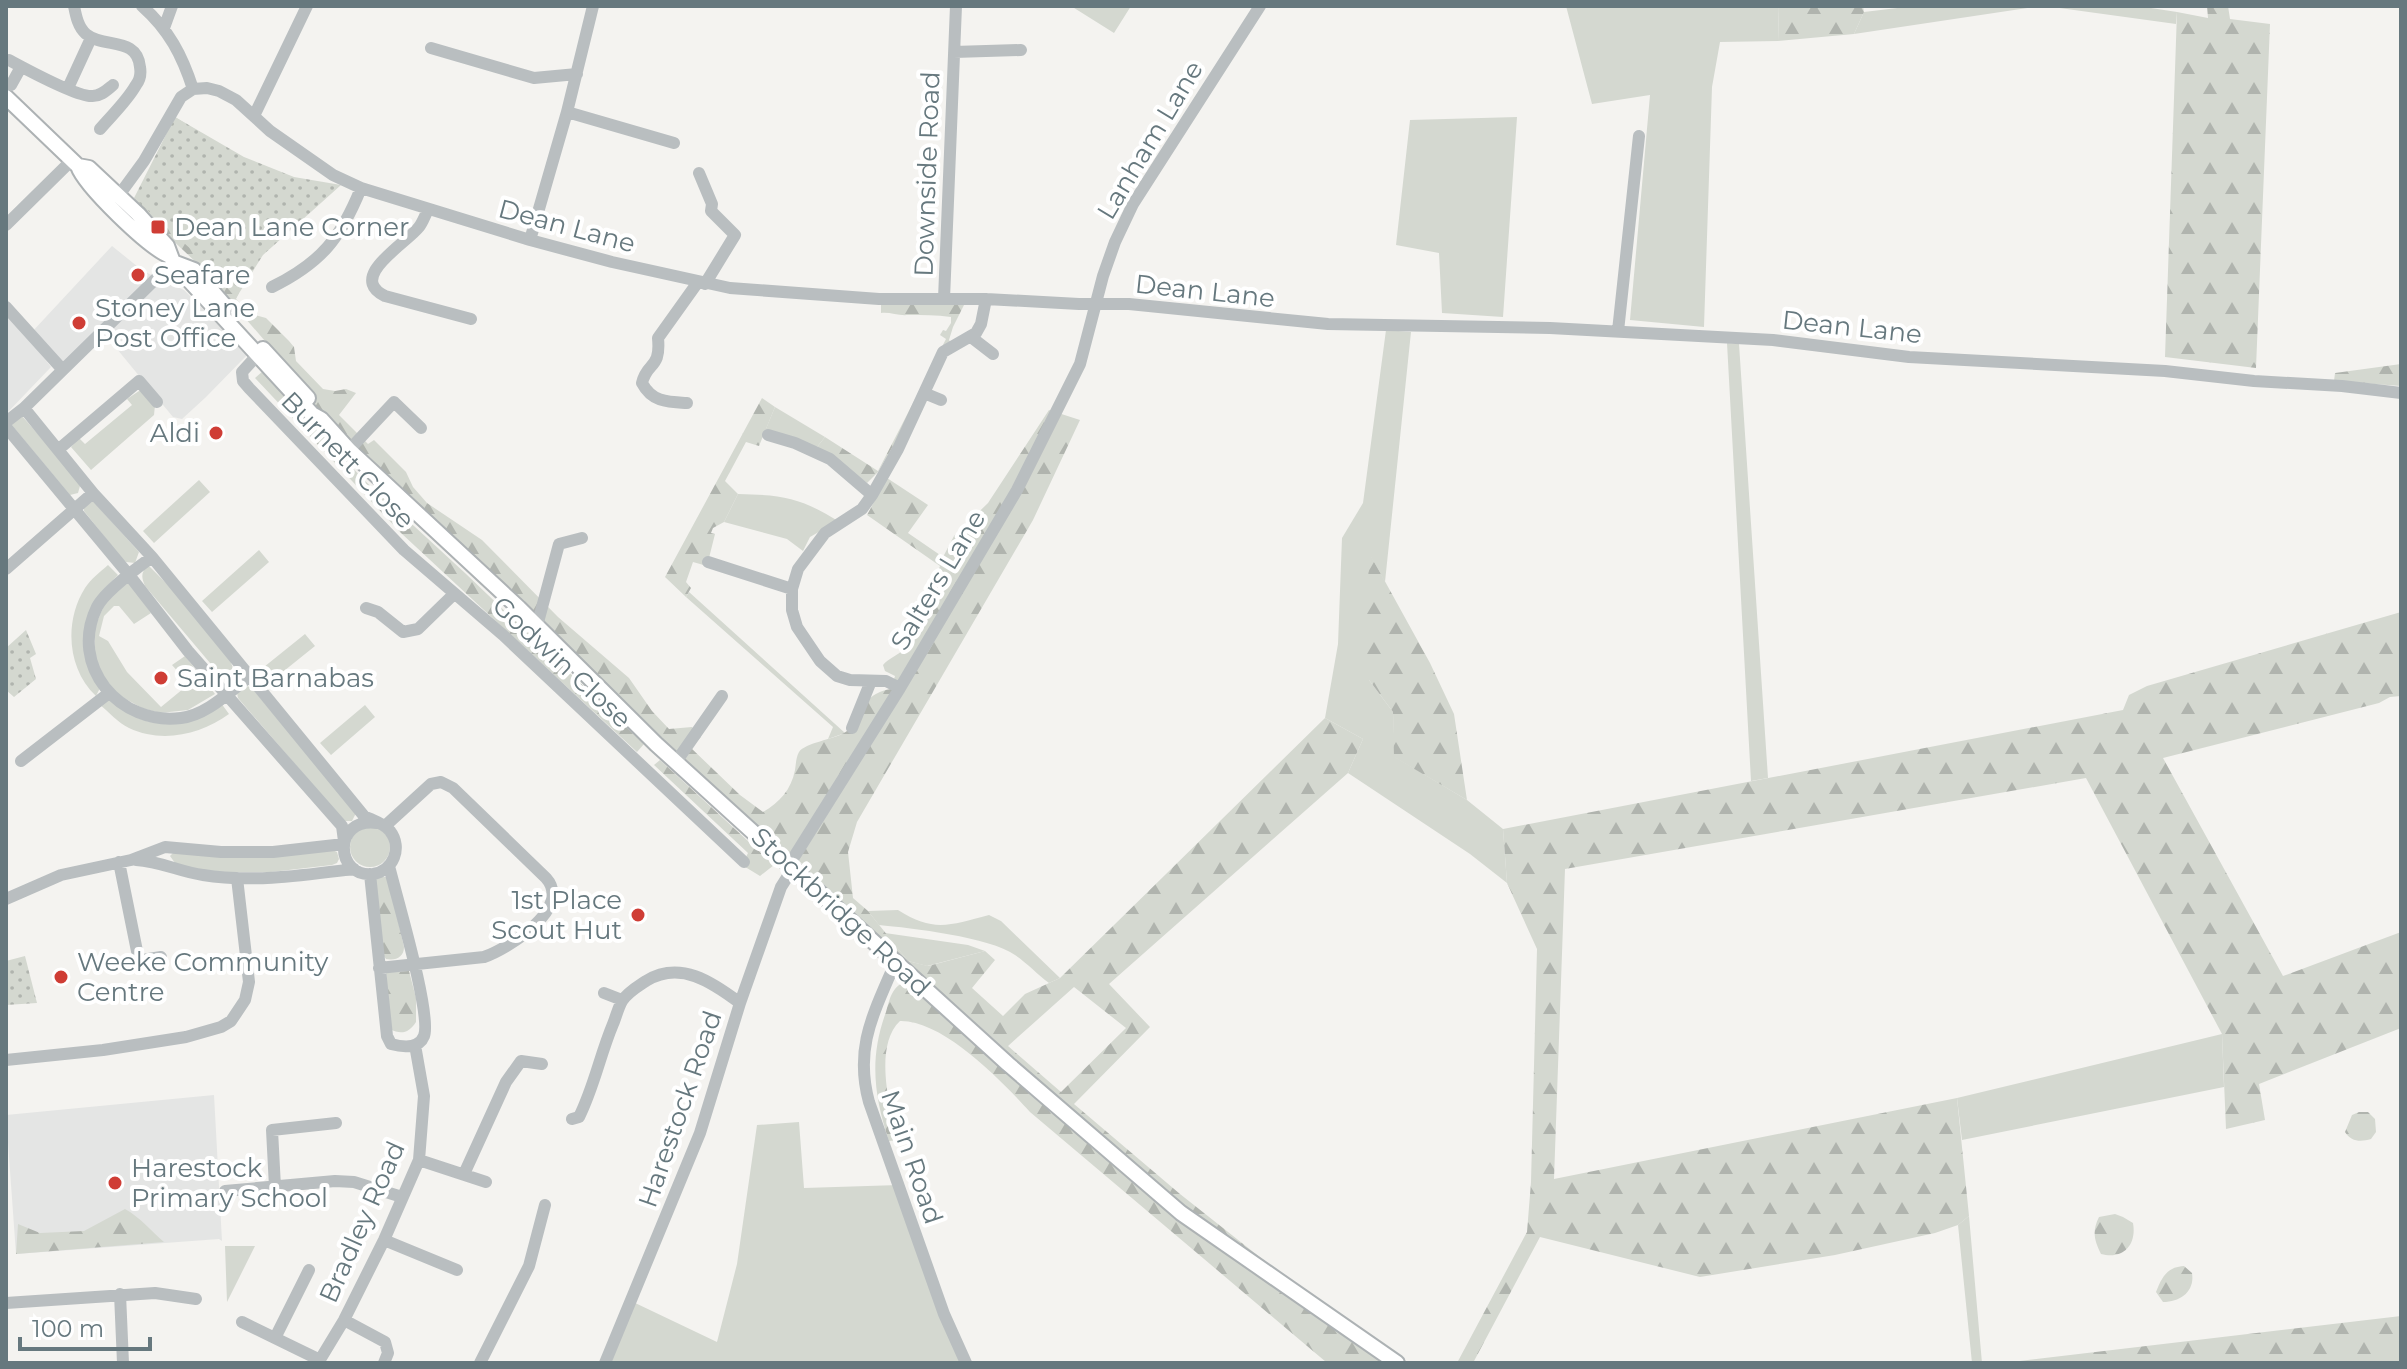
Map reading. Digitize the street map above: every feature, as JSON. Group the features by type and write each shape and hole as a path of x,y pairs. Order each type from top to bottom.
{"main road":[{"name":"Stockbridge Road","path":"8,91 75,163 81,176 115,201 160,253 194,270 312,414 321,419 349,450 537,626 656,744 895,963 1181,1213 1397,1363"}],"street":[{"path":"74,6 83,32 91,38 135,51 140,63 141,74 137,84 100,129"},
{"path":"115,201 144,161 173,107 193,89 188,70 164,28 142,6"},
{"path":"164,28 172,6"},
{"path":"254,116 307,6"},
{"path":"530,240 567,112 593,6"},
{"name":"Downside Road","path":"944,299 956,6"},
{"name":"Lanham Lane","path":"1096,305 1115,242 1133,204 1260,6"},
{"path":"68,88 91,38"},
{"path":"431,48 534,78 577,74"},
{"name":"Downside Road","path":"954,52 1021,50"},
{"path":"9,60 92,96 103,93 113,85"},
{"path":"8,91 21,67"},
{"name":"Dean Lane","path":"193,89 219,91 236,100 270,131 333,175 361,188 530,240 701,283 804,295 879,299 986,299 1142,305 1328,324 1618,331 1773,340 1909,357 2165,371 2401,393"},
{"path":"567,112 674,143"},
{"path":"1618,331 1639,136"},
{"path":"6,225 75,163"},
{"path":"687,403 657,400 642,383 644,375 656,363 658,338 735,235 711,211 712,204 699,173"},
{"path":"272,287 308,266 326,250 349,217 361,188"},
{"path":"428,210 419,227 379,264 372,274 372,284 377,292 385,296 471,319"},
{"path":"174,261 6,425 180,642 342,826 344,854 354,869"},
{"path":"900,688 886,681 837,676 820,661 797,627 792,610 792,589 798,569 825,533 862,509 872,495 898,449 943,352 976,333 986,299"},
{"name":"Salters Lane","path":"790,866 1017,490 1080,364 1096,305"},
{"path":"6,307 62,369"},
{"path":"971,337 993,354"},
{"name":"Burnett Close","path":"260,352 242,372 243,381 404,550 454,594"},
{"path":"59,449 139,381 157,402"},
{"path":"924,393 941,400"},
{"path":"349,450 394,402 421,428"},
{"path":"24,408 93,493 152,557 364,816 381,824 395,840 396,851 389,866 381,872 370,874 354,869 237,878 202,875 164,864 125,861"},
{"path":"768,435 830,459 872,495"},
{"path":"898,449 913,452"},
{"path":"6,569 93,493"},
{"path":"537,626 559,544 582,538"},
{"path":"152,557 98,604 89,645 91,663 109,693 141,715 156,719 184,718 203,711 249,677"},
{"path":"708,562 792,589"},
{"path":"376,607 403,632 411,632 454,594"},
{"name":"Godwin Close","path":"454,594 503,635 743,856"},
{"path":"852,728 871,681"},
{"path":"676,762 726,690"},
{"path":"21,761 109,693"},
{"name":"Godwin Close","path":"639,763 656,744"},
{"path":"379,968 484,957 500,951 512,944 552,903 552,888 546,878 453,788 441,782 431,784 381,824"},
{"path":"344,842 348,832 359,824 368,821 381,824"},
{"path":"6,899 61,875 125,861 165,847 221,852 273,852 344,842"},
{"path":"164,864 165,847"},
{"path":"125,861 139,961"},
{"path":"370,874 387,1036 391,1044 402,1047 415,1045 422,1041 426,1028 415,966 389,866"},
{"name":"Harestock Road","path":"605,1363 700,1133 740,1003 790,866"},
{"path":"6,1060 186,1037 205,1033 231,1021 245,1000 249,982 237,878"},
{"path":"124,963 161,957"},
{"name":"Main Road","path":"895,963 866,1033 864,1082 944,1314 966,1363"},
{"path":"572,1119 579,1117 590,1095 622,1000 631,990 653,977 674,971 699,976 740,1003"},
{"path":"604,993 622,1000"},
{"name":"Bradley Road","path":"319,1361 344,1320 384,1240 419,1160 424,1096 415,1045"},
{"path":"464,1174 506,1082 521,1061 542,1064"},
{"path":"275,1187 272,1130 336,1123"},
{"path":"419,1160 486,1182"},
{"path":"225,1191 335,1181 354,1182 402,1197"},
{"path":"480,1363 545,1205"},
{"path":"384,1240 457,1270"},
{"path":"275,1338 309,1270"},
{"path":"6,1303 155,1293 196,1299"},
{"path":"120,1294 123,1363"},
{"path":"344,1320 385,1342 388,1353 384,1363"},
{"path":"242,1322 319,1361"}],"shaded area":[{"path":"112,246 143,271 184,290 248,354 182,419 173,417 103,332 64,365 32,332"},
{"path":"6,310 51,367 6,414"},
{"name":"Harestock Primary School","path":"214,1095 222,1241 16,1254 6,1115"}],"green space":[{"path":"1071,6 1131,6 1114,33"},
{"path":"1566,6 1779,6 1778,41 1720,42 1712,87 1704,327 1630,320 1650,95 1592,104"},
{"path":"1779,6 1863,6 1864,12 1854,34 1778,41"},
{"path":"1914,6 2041,6 1854,34 1864,12"},
{"path":"2045,6 2138,6 2177,12 2176,24"},
{"path":"2207,6 2228,6 2230,19 2270,24 2256,368 2165,357 2177,12 2208,18"},
{"path":"175,117 201,133 239,293 236,299 251,314 266,318 289,341 294,347 296,361 323,389 346,389 356,393 339,415 368,444 374,440 406,472 413,487 427,503 482,540 558,617 629,678 669,729 692,727 701,737 691,748 740,795 763,812 780,800 788,789 802,749 845,732 867,701 877,693 891,689 895,676 885,671 883,665 910,641 925,610 940,566 867,515 887,478 928,505 908,533 943,557 954,536 988,503 1049,410 1080,420 1033,520 857,822 848,852 853,898 868,911 908,961 928,966 985,951 995,960 972,988 1003,1016 1025,994 1060,978 1325,718 1363,739 1348,773 1109,984 1150,1027 1074,1104 1180,1194 1389,1359 1400,1363 1326,1362 1030,1112 971,1054 935,1030 917,1023 900,1021 887,1046 886,1079 898,1140 889,1141 877,1093 877,1045 892,994 915,974 800,862 615,695 404,495 323,415 271,348 200,266 133,203","holes":["1074,987 1126,1028 1061,1092 1008,1046"]},
{"path":"175,117 244,157 294,177 341,185 263,255 236,298 204,261 134,198"},
{"path":"1517,117 1503,317 1442,313 1439,253 1396,245 1410,120"},
{"path":"881,302 964,305 949,340 952,345 878,472 867,483 817,447 825,437 878,471 946,339 940,335 951,323 951,317 881,313"},
{"path":"1386,330 1411,332 1385,582 1371,557 1369,680 1393,712 1395,757 1467,800 1503,829 1507,883 1470,854 1348,773 1363,739 1325,718 1338,644 1342,538 1363,503"},
{"path":"1727,343 1739,344 1768,778 1751,781"},
{"path":"2401,364 2401,386 2334,381 2335,373"},
{"path":"263,371 363,479 644,744 637,752 401,533 255,378"},
{"path":"139,391 155,405 154,415 91,470 71,447 79,438 85,444 132,405 127,399"},
{"path":"762,398 775,407 759,446 746,442 725,481 738,494 724,522 713,528 711,533 715,534 707,566 693,562 686,582 691,588 686,597 665,577"},
{"path":"775,407 825,437 817,447 765,431"},
{"path":"22,416 75,476 80,486 78,493 70,495 11,424"},
{"path":"199,480 210,492 154,543 143,531"},
{"path":"738,494 790,499 838,521 810,537 803,551 787,539 724,522"},
{"path":"93,501 139,552 135,563 123,560 84,511 84,507"},
{"path":"259,550 269,562 212,612 202,601"},
{"path":"1371,556 1430,663 1454,714 1467,800 1394,757 1393,712 1369,680 1357,650"},
{"path":"108,565 118,575 105,588 90,612 100,688 96,696 86,685 74,659 72,630 78,601 85,588"},
{"path":"148,565 173,590 230,659 234,672 230,679 221,676 145,586 142,575"},
{"path":"128,581 151,613 134,624 119,606 114,606 104,616 99,636 108,641 127,672 161,707 189,684 172,665 185,656 215,694 188,710 160,713 142,708 114,690 96,666 94,629 105,603"},
{"path":"689,592 845,733 828,739 833,727 686,597"},
{"path":"2401,612 2401,696 2163,758 2283,976 2401,932 2401,1028 2259,1084 2265,1120 2226,1129 2222,1034 2086,778 1565,869 1554,1179 1957,1098 1969,1216 1958,1225 1935,1233 1835,1255 1700,1277 1540,1237 1473,1363 1457,1363 1527,1232 1537,949 1507,883 1503,829 2123,710 2129,695 2147,686"},
{"path":"26,630 36,654 30,658 36,679 14,697 6,690 6,648"},
{"path":"305,634 315,646 269,683 259,671"},
{"path":"245,686 251,687 356,813 352,821 344,821 238,698 237,693"},
{"path":"109,699 134,716 155,723 221,703 229,714 194,731 155,735 129,728 117,720 100,705"},
{"path":"365,705 375,717 331,755 320,743"},
{"path":"660,760 774,865 760,876 742,865 748,853 654,765"},
{"path":"370,827 384,833 390,847 384,861 370,867 356,861 350,847 356,833"},
{"path":"333,850 339,859 332,865 271,872 207,872 175,863 170,856 174,852 257,858"},
{"path":"388,877 404,947 399,958 386,959 383,955 375,880"},
{"path":"898,910 922,922 942,925 989,915 1001,921 1060,978 1049,983 1015,955 988,943 950,934 879,925 868,911"},
{"path":"885,933 968,945 985,951 927,966 908,961"},
{"path":"25,956 37,1003 6,1005 6,961"},
{"path":"409,971 416,998 416,1022 408,1031 398,1032 390,1029 386,972"},
{"path":"2222,1034 2224,1087 1962,1140 1957,1098"},
{"path":"2368,1112 2375,1119 2376,1132 2371,1139 2356,1140 2345,1132 2352,1115"},
{"path":"799,1122 804,1188 899,1185 967,1363 605,1363 631,1301 717,1342 737,1264 757,1125"},
{"path":"125,1209 164,1242 16,1254 18,1224 40,1233 84,1231"},
{"path":"2115,1214 2133,1223 2133,1238 2122,1253 2101,1254 2095,1227 2099,1217"},
{"path":"1969,1216 1982,1363 1972,1363 1958,1225"},
{"path":"225,1246 255,1246 227,1302"},
{"path":"2184,1266 2192,1273 2189,1290 2181,1298 2163,1302 2156,1292 2163,1277 2173,1268"},
{"path":"2401,1316 2401,1363 2003,1363"}],"place":[{"name":"Dean Lane Corner","path":"158,227"},
{"name":"Seafare","path":"138,275"},
{"name":"Stoney Lane Post Office","path":"79,323"},
{"name":"Aldi","path":"216,433"},
{"name":"Saint Barnabas","path":"161,678"},
{"name":"1st Place Scout Hut","path":"638,915"},
{"name":"Weeke Community Centre","path":"61,977"},
{"name":"Harestock Primary School","path":"115,1183"}]}
